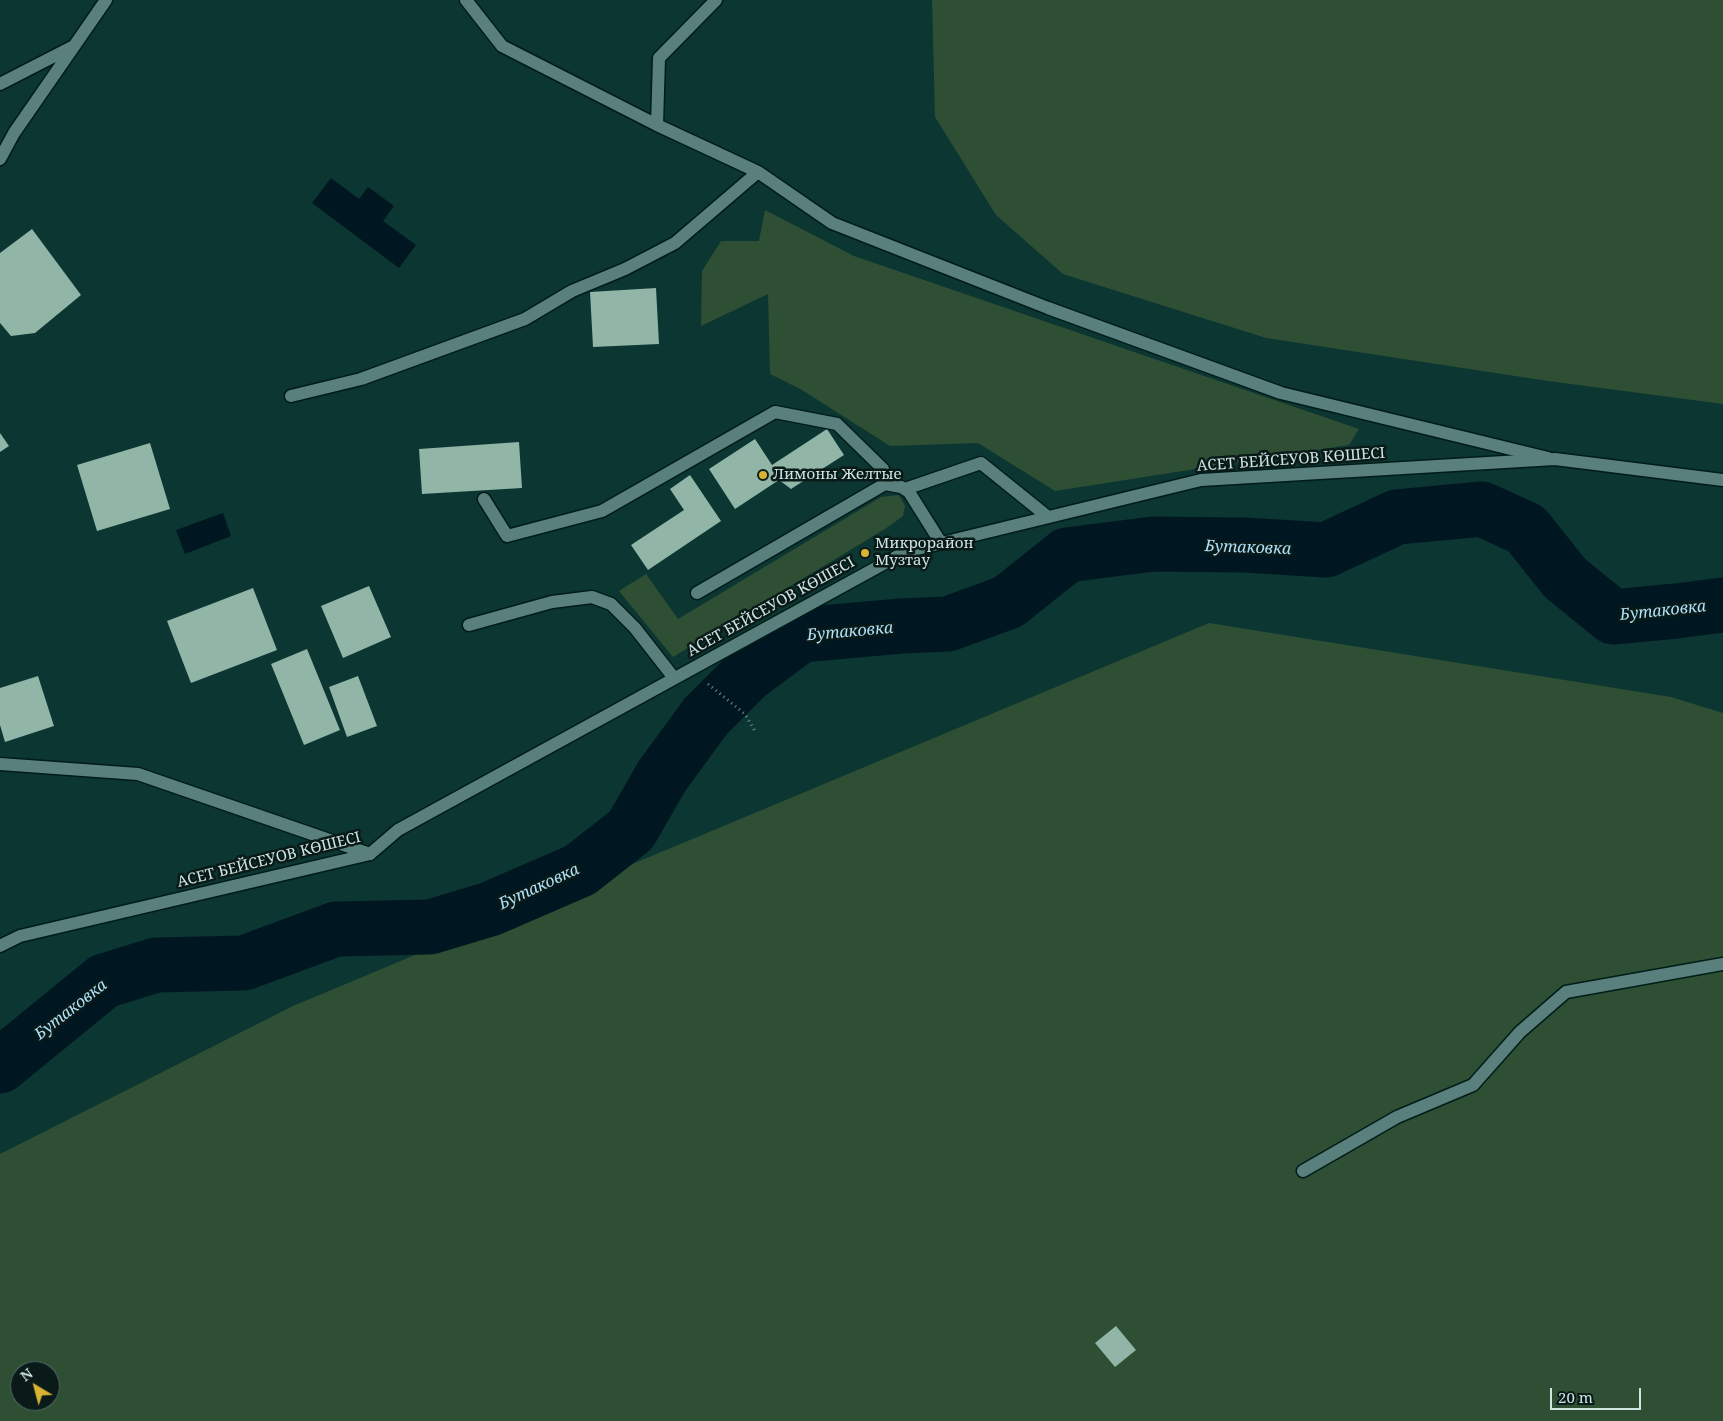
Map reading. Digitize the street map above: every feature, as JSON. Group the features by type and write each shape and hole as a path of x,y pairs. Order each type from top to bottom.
{"street":[{"path":"0,159 14,133 106,0"},
{"path":"466,0 502,46 657,125 758,172 832,223 1048,308 1281,393 1555,460"},
{"path":"657,125 659,58 716,0"},
{"path":"0,84 74,46"},
{"path":"290,396 361,379 524,319 572,290 625,269 675,243 758,172"},
{"path":"484,499 507,536 602,510 775,412 837,424 883,469 885,484"},
{"name":"АСЕТ БЕЙСЕУОВ КӨШЕСІ","path":"0,946 20,936 370,854 398,830 905,552 1201,480 1555,460 1723,480"},
{"path":"905,489 981,463 1048,517"},
{"path":"697,593 885,484 901,487 909,492 941,543"},
{"path":"469,625 552,602 592,597 611,604 635,628 674,678"},
{"path":"0,764 138,774 370,854"},
{"path":"1303,1171 1397,1117 1473,1085 1520,1032 1566,992 1723,964"}],"path":[{"path":"710,685 745,714 756,733"}],"green space":[{"path":"932,0 1723,0 1723,404 1548,381 1266,338 1063,274 996,215 935,117"},
{"path":"765,210 854,256 1359,429 1349,445 1055,491 978,443 890,446 802,390 770,374 768,294 701,326 702,271 721,241 759,241"},
{"path":"899,495 905,506 903,516 885,529 673,657 619,591 646,574 678,619 881,497"},
{"path":"1209,623 1671,697 1723,713 1723,1421 0,1421 0,1154 293,1006"}],"water":[{"path":"331,178 359,199 368,187 394,206 383,221 416,245 399,268 312,203"},
{"path":"223,513 231,536 185,554 176,530"}],"building":[{"path":"32,229 81,295 35,333 11,336 0,323 0,253"},
{"path":"656,288 659,344 593,347 590,292"},
{"name":"Лимоны Желтые","path":"827,429 844,455 791,489 779,480 735,509 709,469 755,439 772,465"},
{"path":"0,433 9,446 0,452"},
{"path":"519,442 522,488 422,494 419,449"},
{"path":"150,443 170,509 97,531 77,465"},
{"path":"690,475 721,521 648,570 631,545 684,510 670,489"},
{"path":"369,586 391,637 343,658 321,606"},
{"path":"253,588 277,650 191,683 167,621"},
{"path":"307,649 340,730 304,745 271,664"},
{"path":"38,676 54,726 5,742 0,725 0,688"},
{"path":"358,676 377,726 347,737 329,687"},
{"path":"1116,1326 1136,1350 1115,1367 1095,1343"}],"waterway":[{"name":"Бутаковка","path":"0,1066 104,981 156,965 244,963 336,929 430,927 490,909 580,870 631,830 662,776 706,716 747,675 801,635 901,626 948,624 1008,602 1067,555 1153,544 1244,545 1326,550 1397,517 1482,509 1526,529 1565,578 1613,617 1723,605"}],"place":[{"name":"Лимоны Желтые","path":"763,475"},
{"name":"Микрорайон Музтау","path":"865,553"}]}
